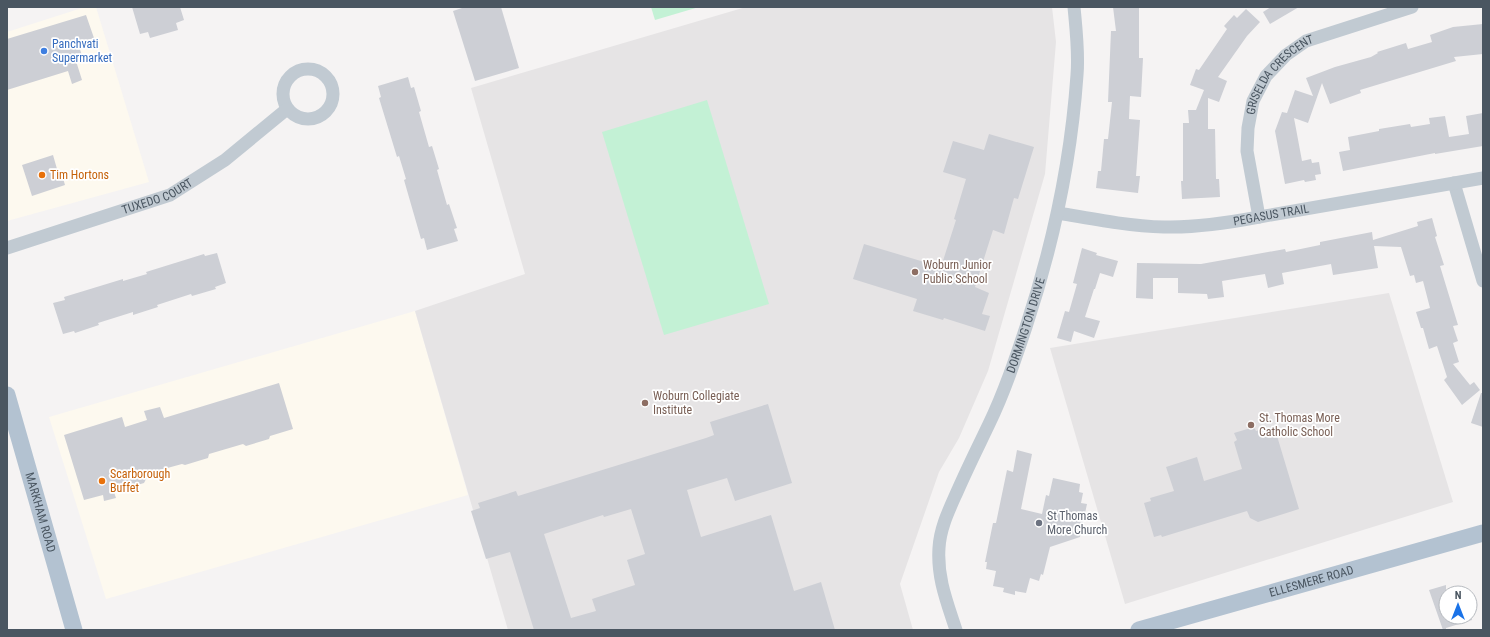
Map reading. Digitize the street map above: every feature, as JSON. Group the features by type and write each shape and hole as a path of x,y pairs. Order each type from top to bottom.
{"main road":[{"name":"MARKHAM ROAD","path":"7,395 74,630"},
{"name":"ELLESMERE ROAD","path":"1139,630 1482,537"}],"street":[{"name":"DORMINGTON DRIVE","path":"956,630 942,589 940,579 939,546 948,512 968,465 989,424 1010,373 1037,292 1058,213 1070,144 1077,74 1074,7"},
{"name":"GRISELDA CRESCENT","path":"1258,217 1247,151 1248,128 1253,101 1266,76 1286,55 1306,41 1412,7"},
{"name":"TUXEDO COURT","path":"7,248 170,195 225,160 287,109"},
{"name":"PEGASUS TRAIL","path":"1058,213 1132,225 1165,227 1222,224 1483,178"},
{"path":"1454,183 1483,281"}],"shaded area":[{"path":"85,7 96,7 149,182 7,221 7,32"},
{"name":"Woburn Collegiate Institute","path":"746,7 1052,7 1056,42 1045,174 988,371 959,438 939,472 900,584 913,630 508,630 415,311 525,274 471,88"},
{"name":"St. Thomas More Catholic School","path":"1389,293 1453,502 1125,604 1050,348"},
{"path":"415,311 468,495 106,599 49,417"}],"green space":[{"path":"651,7 699,7 655,20"},
{"path":"707,100 769,304 664,335 602,132"}],"building":[{"path":"132,7 180,7 184,20 176,23 178,30 150,38 148,32 140,34"},
{"path":"465,7 501,7 519,68 475,81 453,11"},
{"path":"1113,7 1139,7 1139,58 1143,58 1141,97 1130,96 1129,119 1140,120 1136,176 1140,176 1138,193 1096,188 1098,171 1101,171 1104,139 1108,139 1112,102 1108,102 1111,31 1116,31"},
{"path":"1271,7 1299,7 1270,24 1263,12"},
{"path":"1246,9 1260,22 1247,36 1218,77 1227,81 1219,102 1208,98 1208,129 1215,129 1216,179 1219,179 1220,197 1182,199 1181,181 1183,181 1183,123 1189,123 1188,110 1196,110 1204,90 1190,85 1196,69 1199,70 1227,29 1224,26 1234,15 1237,18"},
{"name":"Panchvati Supermarket","path":"86,15 94,38 78,43 83,59 76,61 82,80 72,84 68,71 7,90 7,39"},
{"path":"1483,24 1483,54 1454,57 1456,61 1360,90 1361,93 1330,104 1322,83 1308,123 1294,118 1302,161 1311,159 1312,163 1319,162 1321,174 1315,175 1316,180 1305,182 1304,180 1285,184 1275,131 1282,112 1287,113 1295,90 1313,96 1306,78 1335,67 1371,57 1378,53 1377,52 1406,43 1408,49 1432,42 1430,35 1453,27"},
{"path":"408,77 411,88 414,87 421,111 419,112 429,147 432,146 447,205 449,204 457,228 454,229 458,241 427,250 424,238 421,239 404,180 406,179 399,156 397,157 379,98 381,97 378,86"},
{"path":"1483,113 1483,146 1435,153 1343,171 1339,152 1350,150 1348,137 1379,131 1379,129 1410,124 1411,127 1430,124 1429,118 1445,116 1449,137 1469,134 1466,116"},
{"path":"989,134 1034,147 1018,199 1014,198 1004,234 993,230 975,287 989,293 982,314 990,316 985,331 944,318 943,320 913,311 917,299 853,279 864,244 941,267 956,220 954,219 966,179 943,172 953,141 984,150"},
{"name":"Tim Hortons","path":"53,155 59,176 62,175 65,185 32,196 22,165"},
{"path":"1432,218 1437,236 1435,237 1444,265 1440,266 1458,325 1453,326 1458,341 1453,343 1459,362 1453,364 1470,385 1474,382 1480,390 1462,405 1444,380 1447,377 1437,346 1429,349 1423,328 1421,328 1416,312 1430,308 1423,281 1416,283 1414,275 1410,276 1401,247 1374,246 1378,268 1333,275 1331,264 1282,273 1284,284 1268,288 1265,274 1222,281 1224,297 1208,299 1207,294 1178,293 1178,278 1153,278 1153,299 1136,298 1137,263 1201,264 1285,249 1286,252 1320,245 1320,242 1372,232 1373,240 1418,226 1417,222"},
{"path":"1082,248 1097,253 1096,255 1118,261 1113,277 1100,273 1085,317 1100,321 1094,338 1074,331 1071,342 1057,338 1065,311 1069,312 1077,284 1073,283"},
{"path":"217,253 226,283 215,287 216,289 192,296 191,294 157,305 158,307 133,315 133,312 98,323 99,325 75,333 74,331 63,334 53,303 65,300 64,297 123,279 123,281 147,274 146,272 204,254 205,256"},
{"path":"279,383 293,429 270,436 269,439 246,446 243,444 209,454 208,458 149,473 144,483 114,492 116,498 104,501 103,495 84,500 64,435 122,417 125,427 147,420 144,411 160,407 164,418"},
{"path":"1481,393 1483,393 1483,427 1471,423"},
{"path":"768,404 792,483 735,501 727,478 687,490 701,537 771,515 794,591 821,582 835,630 534,630 510,552 486,559 471,511 480,508 478,503 516,491 518,496 706,438 714,435 710,422","holes":["631,509 645,554 627,560 635,585 592,599 596,611 571,618 544,534 603,515 604,517"]},
{"path":"1274,426 1299,509 1258,522 1250,518 1247,511 1162,537 1161,535 1154,537 1144,503 1151,501 1150,498 1174,491 1166,467 1197,457 1204,481 1242,469 1234,442 1237,440 1234,433 1254,427 1256,431"},
{"name":"St Thomas More Church","path":"1017,450 1032,454 1021,509 1042,514 1046,495 1049,496 1053,478 1080,484 1079,492 1083,493 1081,503 1087,504 1080,537 1050,547 1043,575 1041,574 1039,581 1030,578 1026,593 1015,591 1015,595 1003,592 1004,588 993,586 996,571 986,569 987,562 985,562 993,523 996,523 1007,470 1013,472"},
{"path":"1438,587 1438,616 1429,590"},
{"path":"1441,625 1456,625 1446,628 1446,630 1443,630"}],"place":[{"name":"Panchvati Supermarket","path":"44,51"},
{"name":"Tim Hortons","path":"42,175"},
{"name":"Woburn Junior Public School","path":"915,272"},
{"name":"Woburn Collegiate Institute","path":"645,403"},
{"name":"St. Thomas More Catholic School","path":"1251,425"},
{"name":"Scarborough Buffet","path":"102,481"},
{"name":"St Thomas More Church","path":"1039,523"}]}
